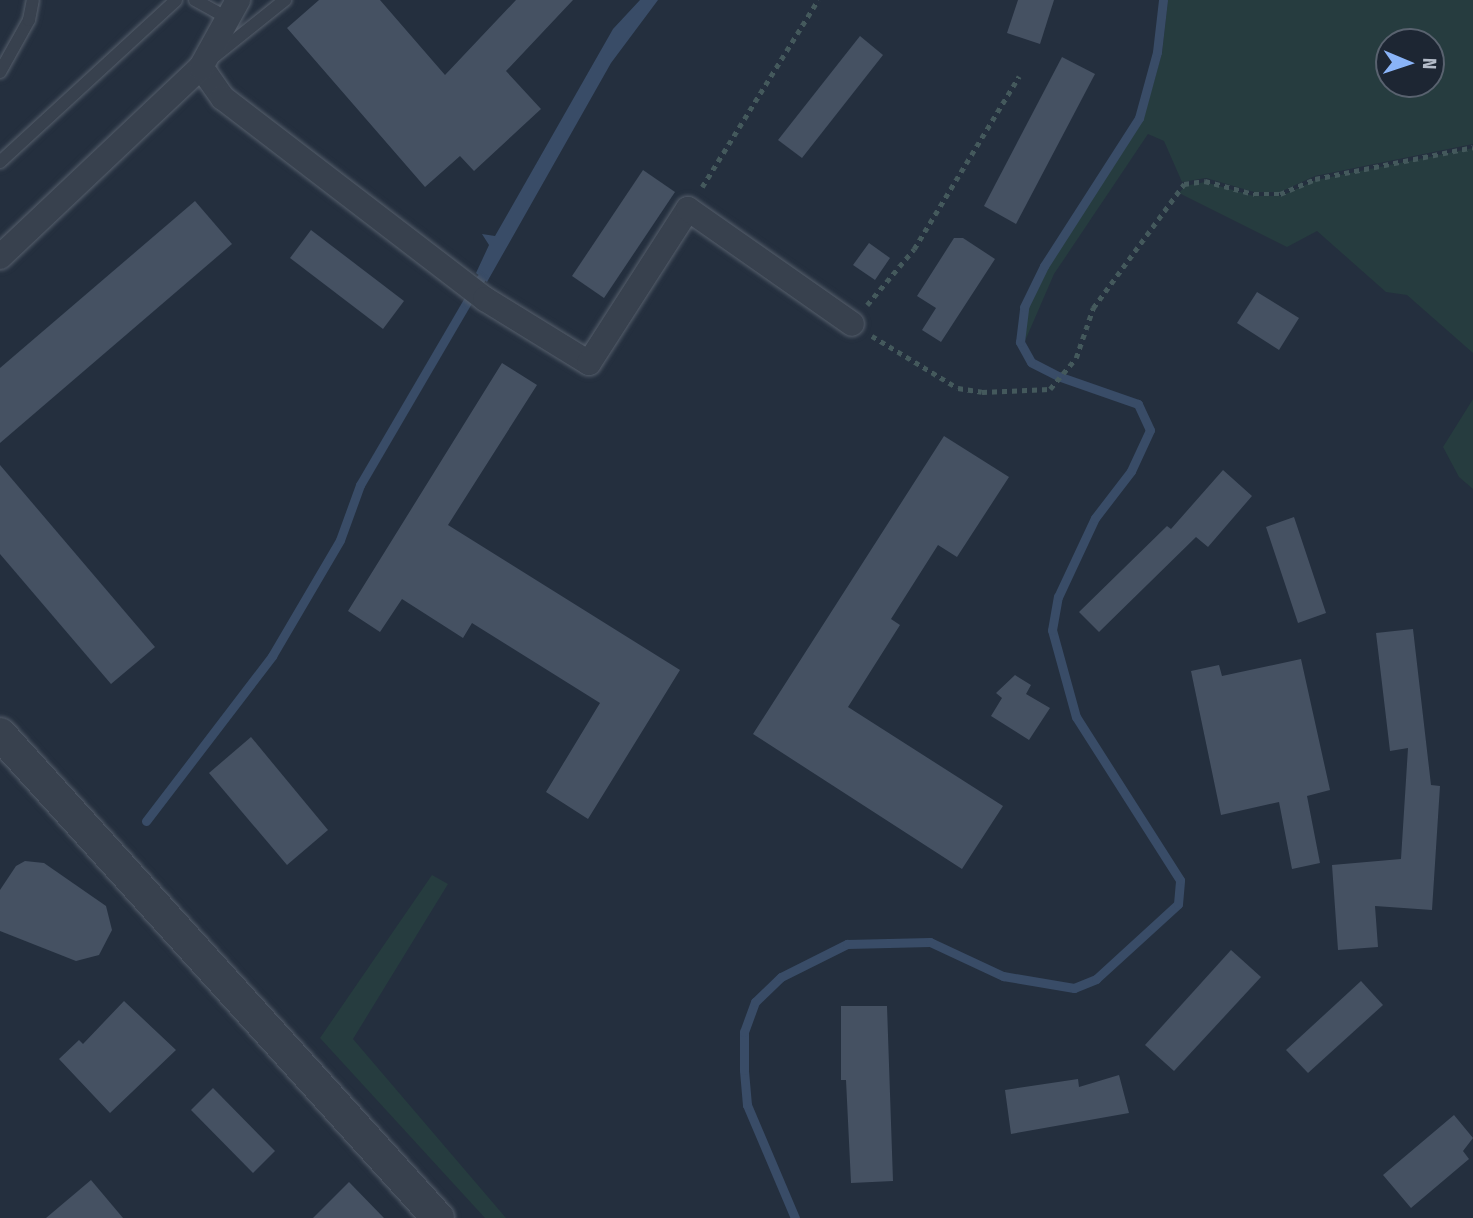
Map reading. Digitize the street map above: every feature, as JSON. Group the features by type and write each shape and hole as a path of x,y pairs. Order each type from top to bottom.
{"street":[{"path":"0,257 201,67 232,8"},
{"path":"201,67 223,98 477,292 589,363 688,209 852,324"},
{"path":"0,734 438,1218"}],"lane":[{"path":"0,72 29,20 33,0"},
{"path":"0,162 176,0"},
{"path":"195,0 232,8"},
{"path":"201,67 285,0"}],"path":[{"path":"688,209 818,0"},
{"path":"1019,76 914,249 852,324 958,388 982,392 1050,389 1076,358 1093,308 1184,184 1205,181 1254,194 1280,194 1315,178 1473,147"}],"green space":[{"path":"1168,0 1473,0 1473,144 1315,176 1280,192 1254,192 1206,178 1182,182 1164,141 1148,134 1054,274 1025,341 1028,309 1048,268 1143,120 1162,53"},
{"path":"1473,148 1473,353 1407,295 1386,292 1317,231 1287,247 1179,193 1185,186 1205,182 1254,196 1281,196 1316,180"},
{"path":"1473,399 1473,489 1459,477 1443,447"},
{"path":"432,875 448,884 353,1039 506,1218 485,1218 320,1038"}],"water":[{"path":"640,0 658,0 611,63 487,282 476,273 489,245 482,234 495,236 613,29"}],"building":[{"path":"319,0 380,0 445,75 516,0 573,0 506,71 541,109 474,171 460,156 425,187 287,28"},
{"path":"1018,0 1054,0 1040,44 1007,33"},
{"path":"860,36 883,55 802,158 778,140"},
{"path":"1062,57 1095,74 1016,224 984,206"},
{"path":"643,170 675,192 604,298 572,276"},
{"path":"195,201 232,244 0,443 0,368"},
{"path":"311,230 404,301 383,329 290,258"},
{"path":"954,238 963,238 995,259 941,342 922,330 936,308 917,296"},
{"path":"869,243 890,258 875,280 853,265"},
{"path":"1257,292 1299,318 1279,350 1237,323"},
{"path":"502,363 537,385 448,525 680,670 588,819 546,792 600,703 472,623 463,638 402,599 380,632 348,611"},
{"path":"944,436 1009,477 957,557 938,545 891,619 900,625 848,707 1003,806 962,869 753,734"},
{"path":"0,465 155,647 111,684 0,554"},
{"path":"1223,470 1252,496 1208,547 1196,537 1099,632 1079,612 1167,526 1171,529"},
{"path":"1294,517 1326,613 1298,623 1266,527"},
{"path":"1413,629 1431,785 1440,786 1432,910 1375,906 1378,947 1338,950 1332,865 1401,859 1408,748 1390,751 1376,633"},
{"path":"1301,659 1330,790 1307,796 1320,863 1292,869 1279,802 1221,815 1191,671 1219,665 1222,676"},
{"path":"1015,675 1031,685 1026,694 1050,708 1029,740 991,716 1002,698 996,693"},
{"path":"251,737 328,830 287,865 209,773"},
{"path":"25,861 44,863 106,906 112,930 99,955 76,961 0,931 0,890 16,866"},
{"path":"1231,950 1261,977 1174,1071 1145,1045"},
{"path":"1361,981 1383,1005 1308,1073 1286,1050"},
{"path":"124,1001 176,1050 110,1113 59,1059 79,1040 83,1044"},
{"path":"841,1006 887,1006 893,1181 851,1183 846,1080 841,1080"},
{"path":"1119,1075 1129,1113 1011,1134 1005,1090 1078,1079 1079,1087"},
{"path":"213,1088 275,1151 253,1173 191,1110"},
{"path":"1454,1115 1473,1138 1463,1151 1469,1159 1411,1208 1383,1175"},
{"path":"91,1180 123,1218 46,1218"},
{"path":"349,1182 384,1218 313,1218"}],"waterway":[{"path":"795,1218 747,1105 744,1070 744,1032 755,1002 781,977 847,944 930,942 1003,976 1074,988 1096,979 1178,904 1180,880 1076,717 1052,630 1058,597 1095,518 1131,471 1150,430 1138,404 1058,376 1031,362 1020,342 1024,307 1044,266 1139,118 1157,52 1163,0"},
{"path":"146,821 272,656 340,540 360,485 481,278"}]}
